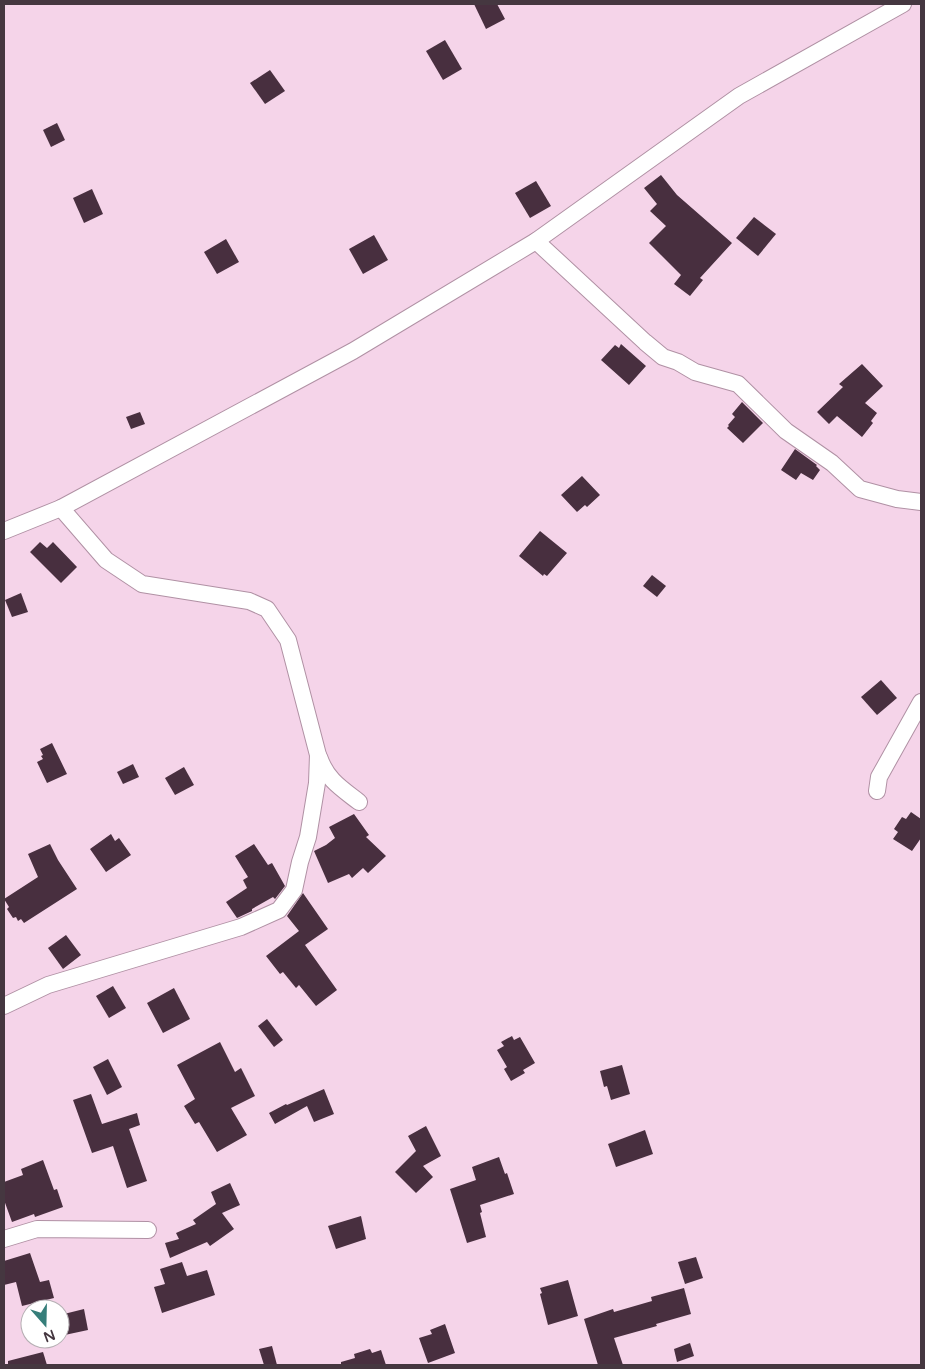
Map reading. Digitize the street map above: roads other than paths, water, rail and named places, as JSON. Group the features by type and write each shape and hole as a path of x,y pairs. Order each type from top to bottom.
{"street":[{"path":"4,531 61,508 353,351 536,241 739,96 903,4"},
{"path":"536,241 663,357 678,362 695,372 738,384 786,432 832,463 860,489 897,499 921,502"},
{"path":"61,508 106,560 142,584 250,601 267,609 288,640 318,755 324,771 359,802"},
{"path":"877,791 879,777 921,702"},
{"path":"4,1006 48,985 241,927 279,910 294,890 308,837 317,783 318,755"},
{"path":"4,1239 37,1230 148,1230"}]}
